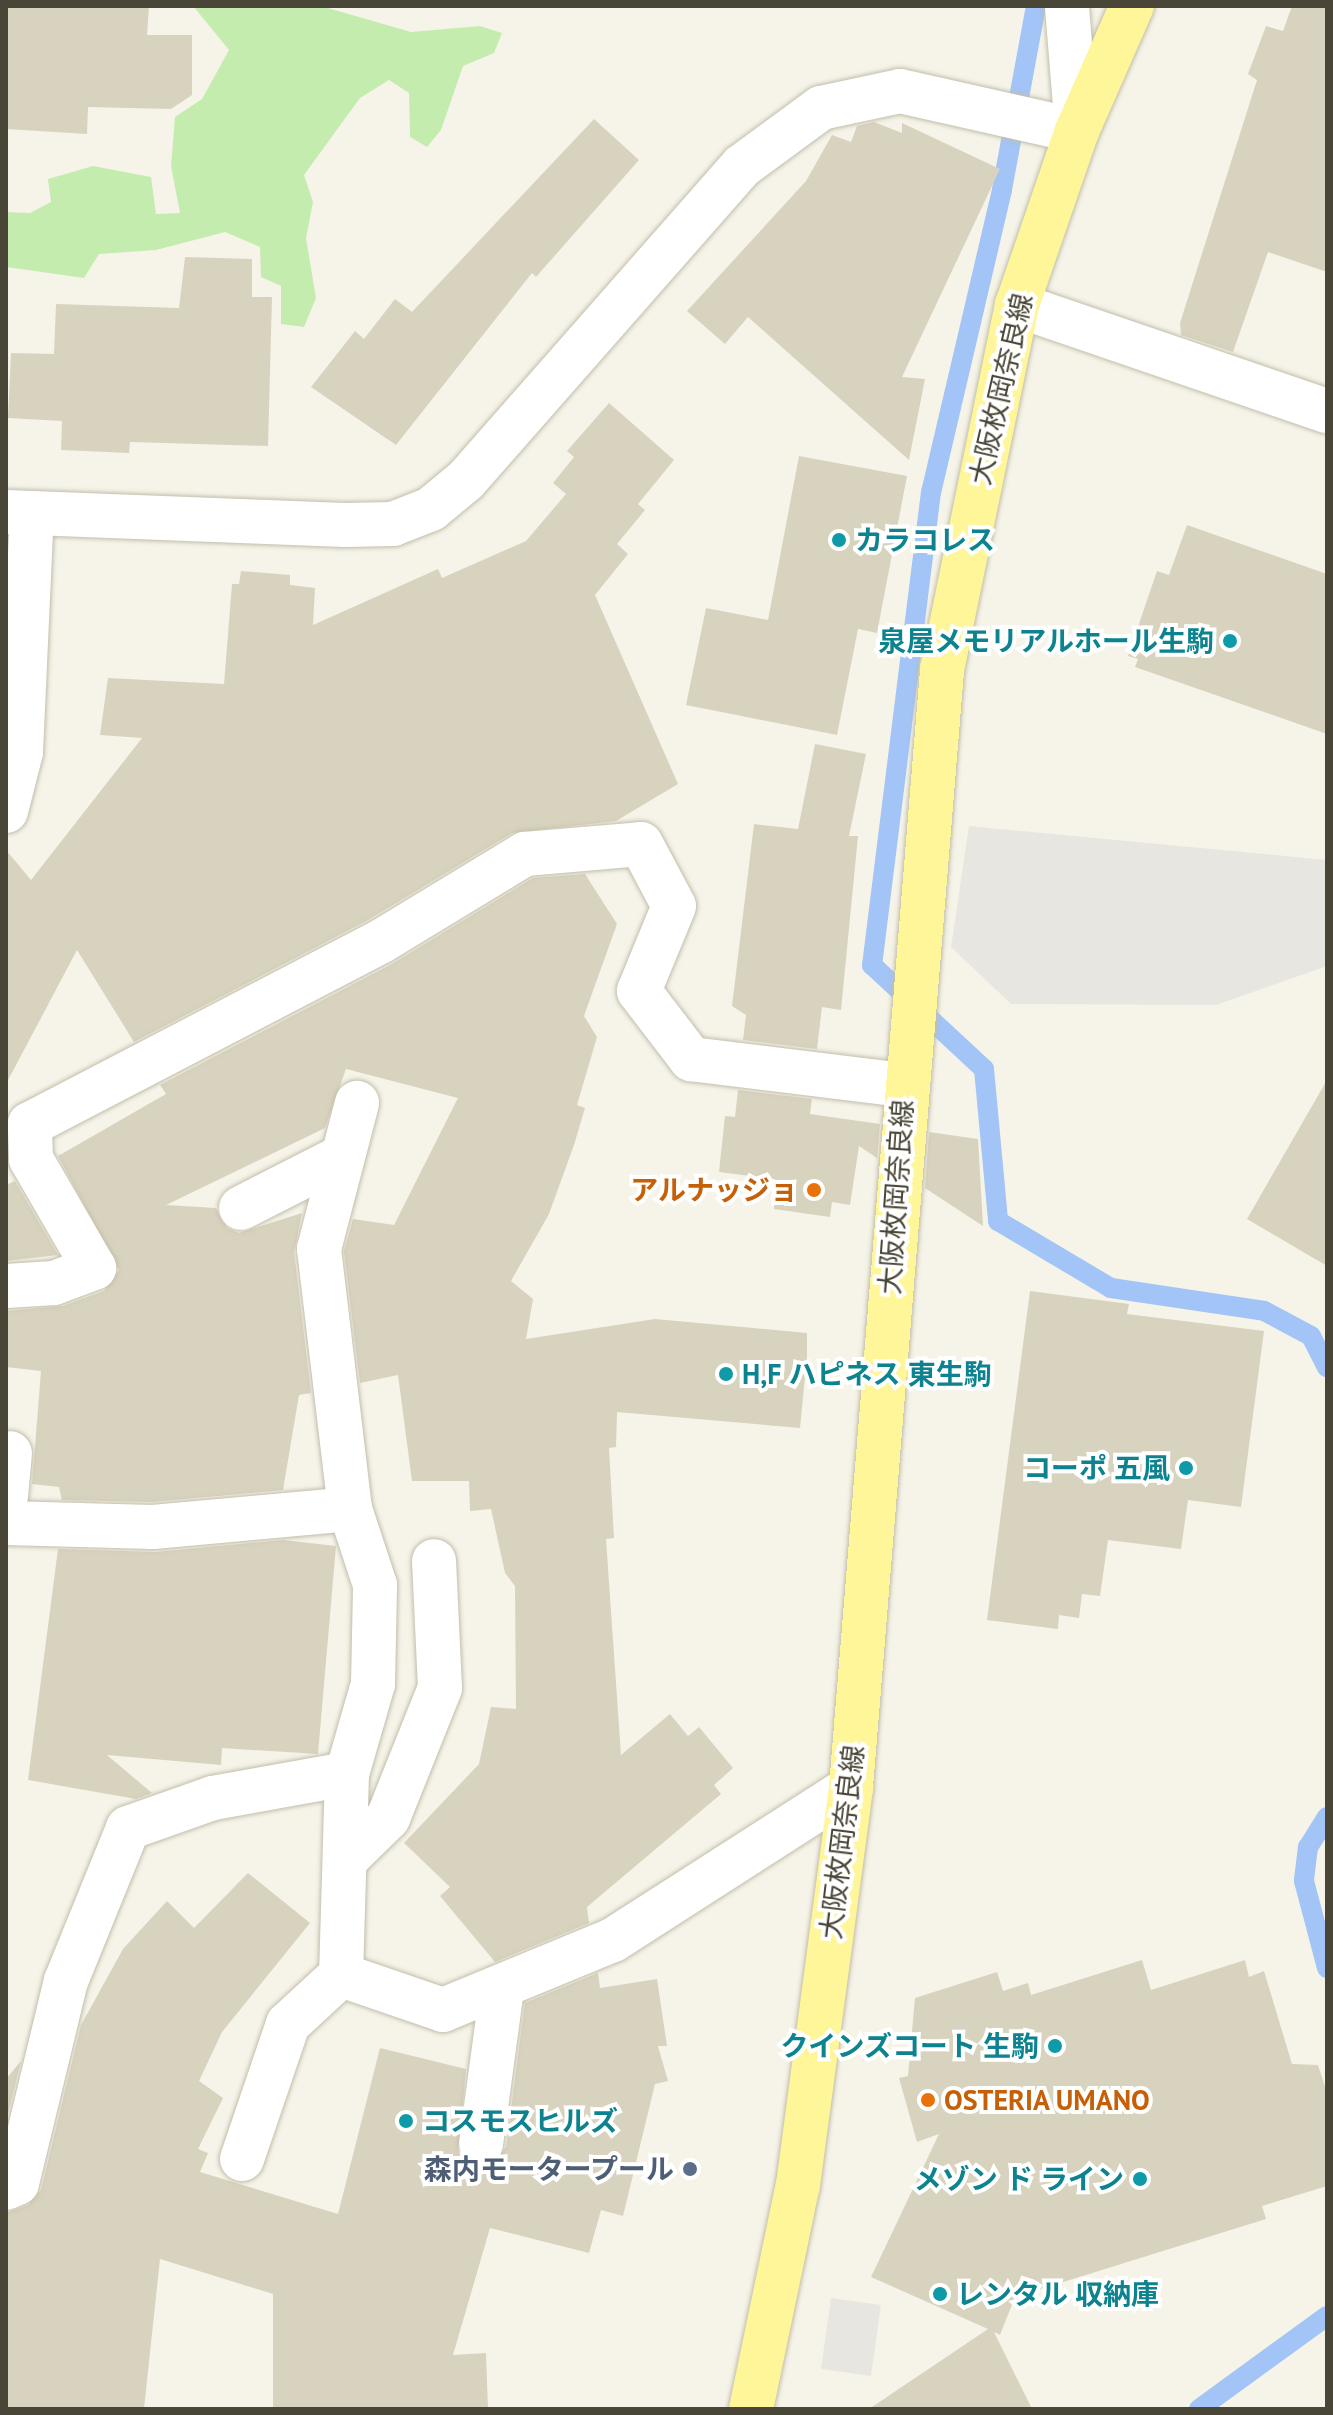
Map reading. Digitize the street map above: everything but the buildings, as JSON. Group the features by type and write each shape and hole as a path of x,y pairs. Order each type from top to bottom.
{"main road":[{"name":"大阪枚岡奈良線","path":"751,2409 798,2185 851,1787 904,1085 942,670 1017,305 1077,131 1132,6"}],"street":[{"path":"6,811 21,752 19,513 393,524 431,509 466,480 742,166 821,108 900,91 1077,131 1067,6"},
{"path":"1017,305 1327,411"},
{"path":"6,1286 54,1283 94,1268 31,1159 30,1124 380,942 525,854 641,844 674,906 639,991 691,1059 904,1085"},
{"path":"242,2159 288,2024 341,1975 347,1774 373,1684 375,1585 350,1509 318,1289 319,1249 339,1158 357,1103"},
{"path":"241,1208 339,1158"},
{"path":"6,1496 10,1453"},
{"path":"6,1523 153,1527 350,1509"},
{"path":"345,1860 388,1818 440,1688 434,1561"},
{"path":"6,2188 17,2183 66,1981 128,1828 213,1798 347,1774"},
{"path":"341,1975 443,2010 502,1989 613,1940 851,1787"},
{"path":"481,2144 502,1989"}],"green space":[{"path":"193,6 321,6 411,32 480,26 502,33 494,53 463,66 441,130 427,147 410,137 409,93 389,80 360,98 304,175 313,202 306,238 316,298 304,327 281,324 281,286 261,277 260,247 225,232 156,250 99,254 84,278 6,267 6,212 30,213 51,202 48,179 93,166 151,177 156,214 180,213 171,166 175,117 202,99 229,50"}],"shaded area":[{"path":"969,826 1327,860 1327,966 1216,1005 1011,1004 951,947"},
{"path":"831,2298 881,2305 871,2376 821,2369"}],"waterway":[{"path":"1036,6 1002,190 931,492 872,965 984,1069 998,1221 1111,1288 1264,1311 1311,1336 1327,1367"},
{"path":"1327,1817 1308,1847 1304,1881 1327,1968"},
{"path":"1199,2409 1327,2316"}],"place":[{"name":"カラコレス","path":"839,540"},
{"name":"泉屋メモリアルホール生駒","path":"1230,641"},
{"name":"アルナッジョ","path":"814,1190"},
{"name":"H,F ハピネス 東生駒","path":"726,1374"},
{"name":"コーポ 五風","path":"1186,1468"},
{"name":"クインズコート 生駒","path":"1055,2046"},
{"name":"OSTERIA UMANO","path":"928,2100"},
{"name":"コスモスヒルズ","path":"406,2121"},
{"name":"森内モータープール","path":"690,2169"},
{"name":"メゾン ド ライン","path":"1140,2179"},
{"name":"レンタル 収納庫","path":"940,2294"}]}
